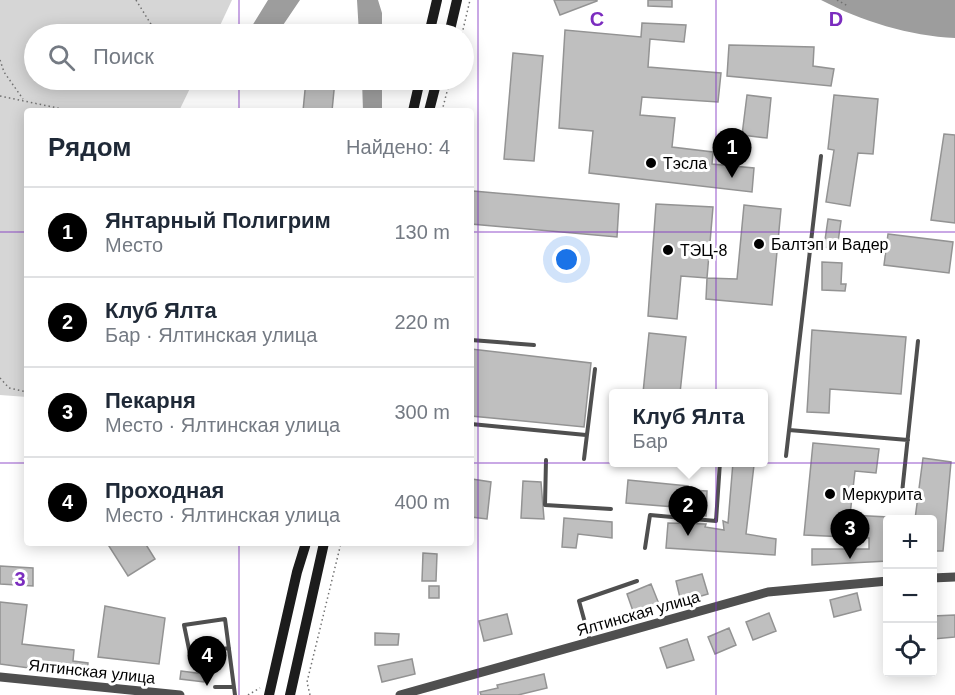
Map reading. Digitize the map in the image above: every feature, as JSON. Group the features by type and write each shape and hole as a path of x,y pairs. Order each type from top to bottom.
{"main road":[{"path":"451,24 457,0"},
{"path":"431,24 435,6"},
{"path":"414,108 418,90"},
{"path":"430,108 434,90"},
{"path":"265,691 305,546"},
{"path":"290,695 323,546"}],"street":[{"path":"937,578 955,577"},
{"name":"Ялтинская улица","path":"400,695 768,592 883,581"},
{"name":"Ялтинская улица","path":"0,677 180,695"}],"lane":[{"path":"786,456 821,156"},
{"path":"474,340 534,345"},
{"path":"902,493 918,341"},
{"path":"584,459 595,369"},
{"path":"474,424 586,435"},
{"path":"789,430 908,440"},
{"path":"546,460 545,505 611,509"},
{"path":"645,548 650,515 716,521 720,467"},
{"path":"591,642 579,601 637,581"},
{"path":"229,648 190,654 184,625 225,619 229,648 235,695"},
{"path":"214,687 234,687"}],"path":[{"path":"136,0 151,24"},
{"path":"464,24 470,0"},
{"path":"837,0 848,6"},
{"path":"0,60 4,72 24,100"},
{"path":"443,108 447,90"},
{"path":"0,96 59,108"},
{"path":"0,378 9,388 24,391"},
{"path":"310,695 307,682 340,546"},
{"path":"248,695 265,691"}],"shaded area":[{"path":"0,0 232,0 221,24 24,24 24,90 189,90 180,108 24,108 24,397 0,395"},
{"path":"268,0 300,0 284,24 253,24"},
{"path":"357,0 378,0 382,13 382,24 358,24"},
{"path":"821,0 955,0 955,38 903,31 852,15"},
{"path":"362,90 382,90 382,108 363,108"}],"building":[{"path":"554,0 597,0 597,1 560,15"},
{"path":"648,0 672,0 672,7 648,6"},
{"path":"642,23 686,25 684,42 650,39 648,67 721,73 718,102 642,97 640,115 675,118 672,147 713,152 712,164 754,168 752,192 589,173 593,131 559,128 565,30 641,37"},
{"path":"729,45 814,47 813,66 834,69 831,86 727,76"},
{"path":"513,53 543,56 534,161 504,159"},
{"path":"305,90 334,90 332,108 303,108"},
{"path":"747,95 771,98 767,138 742,135"},
{"path":"834,95 878,99 873,154 858,153 850,206 826,202 834,150 828,149"},
{"path":"944,134 955,135 955,223 931,220"},
{"path":"474,191 619,204 617,237 474,224"},
{"name":"ТЭЦ-8","path":"656,204 713,207 707,278 681,276 677,319 648,316"},
{"name":"Балтэп и Вадер","path":"744,205 781,209 772,305 706,299 707,278 737,279"},
{"path":"828,219 841,221 837,249 824,247"},
{"path":"888,234 953,242 949,273 884,265"},
{"path":"822,262 842,263 841,284 846,284 845,291 822,290"},
{"path":"812,330 906,337 901,394 830,389 829,413 807,412"},
{"path":"649,333 686,337 680,389 643,389"},
{"path":"474,349 591,363 584,427 474,416"},
{"name":"Меркурита","path":"813,443 879,449 876,473 855,471 850,515 883,517 883,561 812,565 812,549 869,549 869,538 804,535"},
{"path":"923,458 951,462 943,551 937,551 937,515 916,515"},
{"path":"733,467 754,467 746,534 776,539 775,555 666,548 668,523 706,524 705,527 724,530 723,521 728,523"},
{"path":"474,479 491,482 487,519 474,517"},
{"path":"628,480 688,486 688,490 707,491 706,516 687,514 687,508 626,503"},
{"path":"523,481 541,482 544,519 521,518"},
{"path":"564,518 612,522 612,538 578,534 576,548 562,547"},
{"path":"109,546 147,546 155,559 128,576"},
{"path":"423,553 437,554 436,581 422,581"},
{"path":"0,566 33,568 33,586 0,584"},
{"path":"702,574 708,594 681,602 676,581"},
{"path":"651,584 659,604 634,614 627,594"},
{"path":"429,586 439,586 439,598 429,598"},
{"path":"857,593 861,610 834,617 830,600"},
{"path":"0,602 27,605 22,644 74,650 73,661 88,663 87,676 0,664"},
{"path":"105,606 165,618 159,664 98,657"},
{"path":"769,613 776,631 753,640 746,622"},
{"path":"507,614 512,634 484,641 479,621"},
{"path":"955,615 955,637 937,639 937,616"},
{"path":"729,628 736,645 715,654 708,637"},
{"path":"375,633 399,634 398,645 375,645"},
{"path":"687,639 694,660 667,668 660,648"},
{"path":"412,659 415,674 382,682 378,666"},
{"path":"181,671 204,674 204,682 180,679"},
{"path":"544,674 547,688 518,695 481,695 480,692 498,688 497,685"}],"place":[{"name":"Тэсла","path":"651,163"},
{"name":"Янтарный Полигрим","path":"732,178"},
{"name":"Балтэп и Вадер","path":"759,244"},
{"name":"ТЭЦ-8","path":"668,250"},
{"name":"Меркурита","path":"830,494"},
{"name":"Клуб Ялта","path":"688,536"},
{"name":"Пекарня","path":"850,559"},
{"name":"Проходная","path":"207,686"}]}
